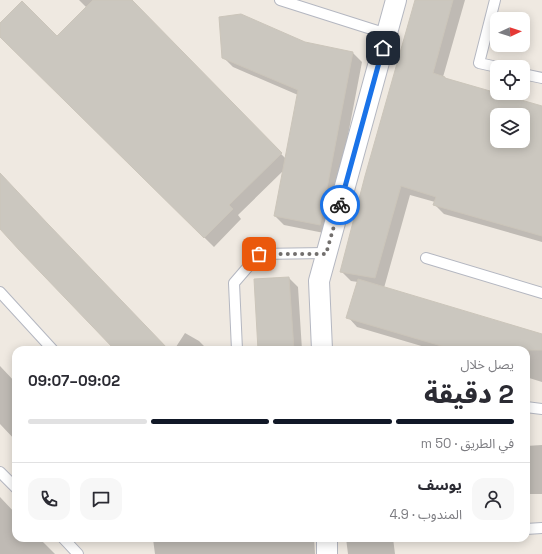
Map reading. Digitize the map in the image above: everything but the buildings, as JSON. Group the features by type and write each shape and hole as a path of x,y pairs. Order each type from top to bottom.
{"street":[{"path":"322,346 319,280 396,0"},
{"path":"327,542 327,554"}],"lane":[{"path":"280,0 387,34"},
{"path":"490,65 479,63 496,0"},
{"path":"530,75 542,78"},
{"path":"236,346 234,283 259,254 326,254"},
{"path":"426,258 542,293"},
{"path":"0,292 49,346"},
{"path":"530,408 542,409"},
{"path":"0,472 12,484"},
{"path":"530,529 542,528"},
{"path":"67,542 78,554"}],"way so far":[{"path":"259,254 326,254 340,205"}],"route":[{"path":"340,205 383,48"}]}
